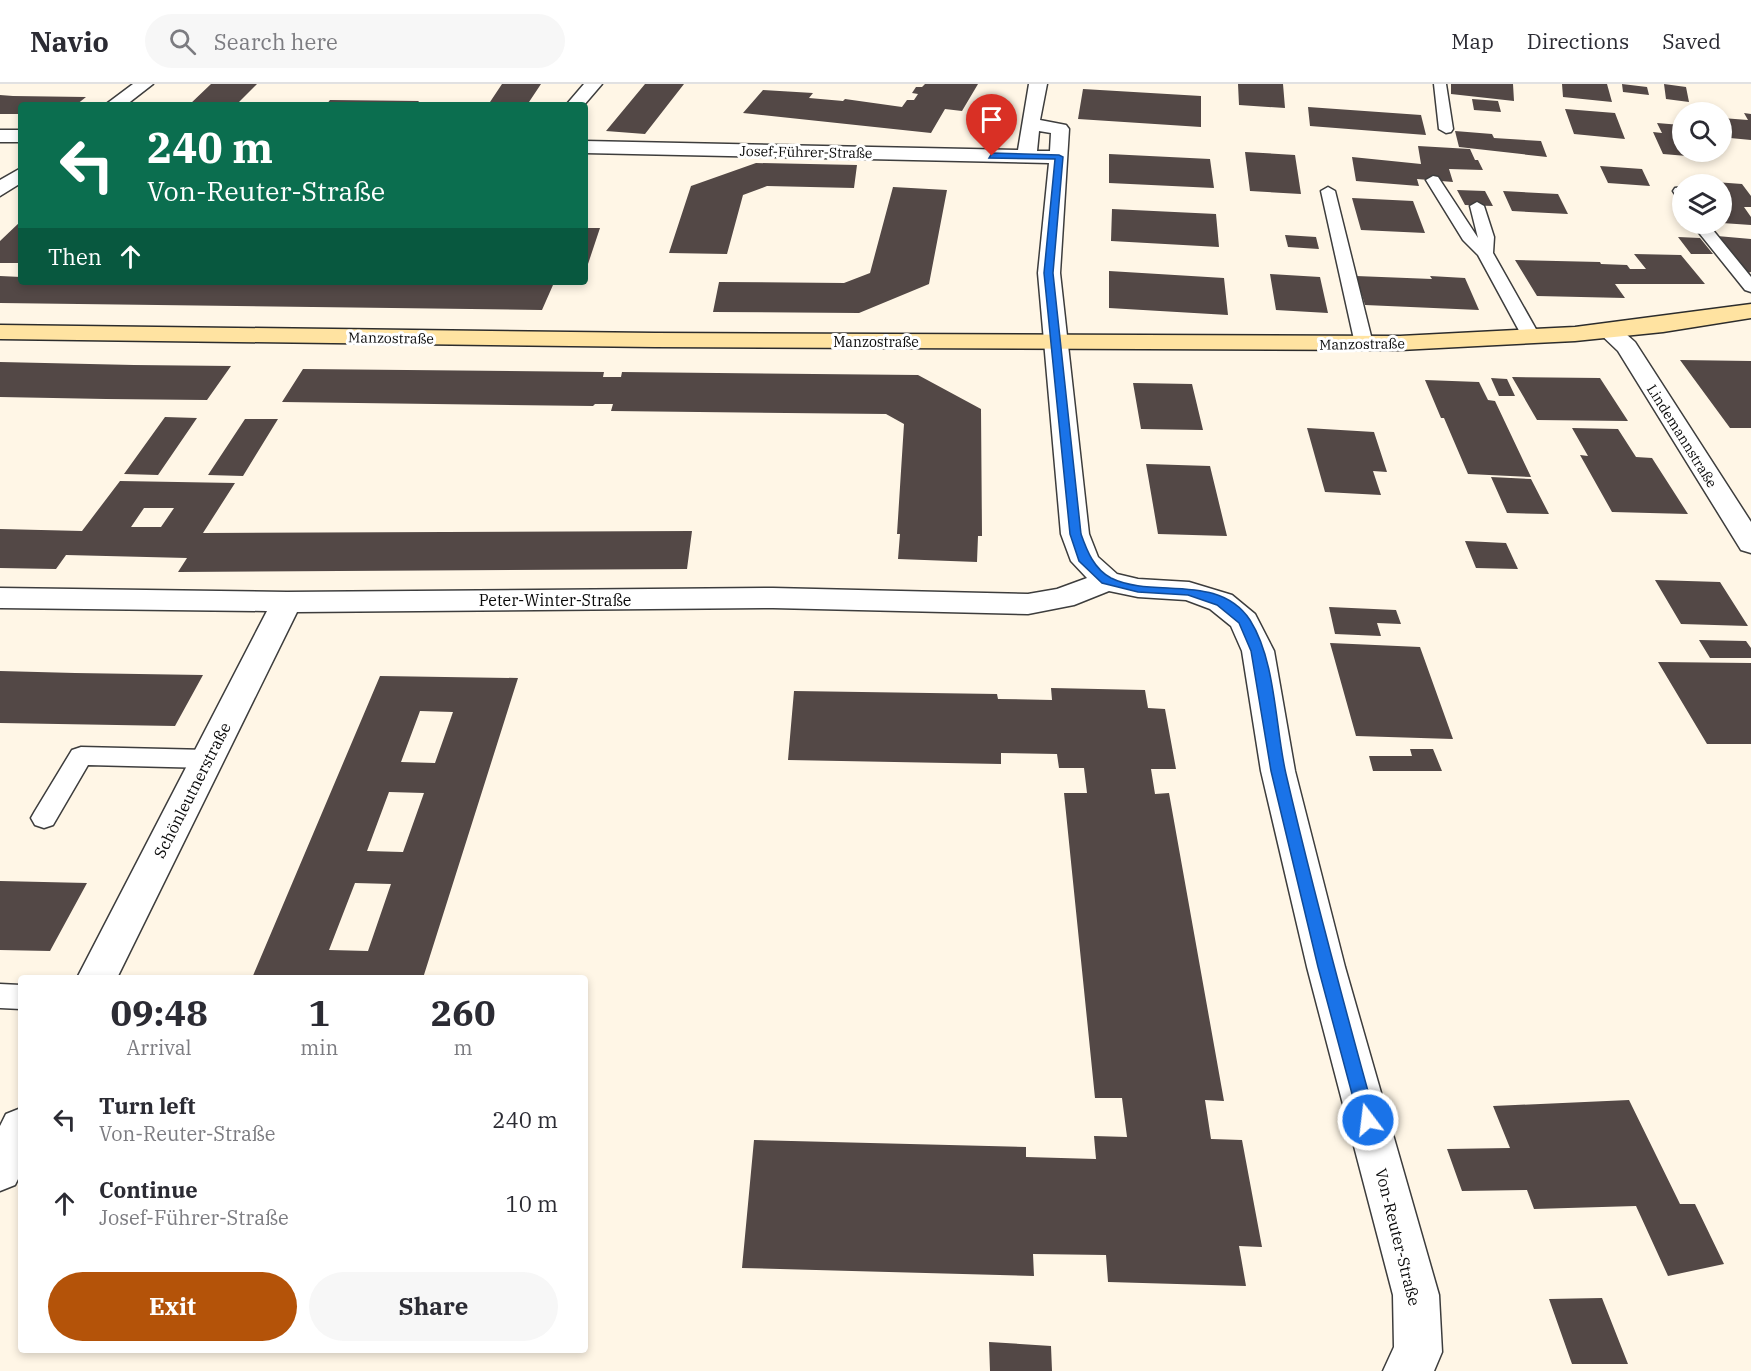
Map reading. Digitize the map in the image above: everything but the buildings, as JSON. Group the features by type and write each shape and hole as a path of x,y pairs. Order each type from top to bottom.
{"street":[{"path":"118,102 144,84"},
{"path":"578,102 593,84"},
{"path":"1038,84 1030,124 1027,157 1059,157"},
{"name":"Von-Reuter-Straße","path":"1030,124 1059,129 1059,157 1049,273 1075,534 1085,561 1107,581 1138,588 1189,591 1221,602 1244,621 1258,651 1278,771 1326,967 1416,1295 1418,1352 1407,1371"},
{"path":"0,136 18,136"},
{"name":"Josef-Führer-Straße","path":"588,147 1027,157"},
{"path":"0,190 18,177"},
{"name":"Manzostraße","path":"0,332 618,341 1364,344 1532,338 1609,331 1751,310"},
{"name":"Lindemannstraße","path":"1609,331 1627,347 1751,544"},
{"name":"Peter-Winter-Straße","path":"0,598 287,602 773,598 1028,604 1063,598 1107,581"},
{"name":"Schönleutnerstraße","path":"99,975 287,602"},
{"path":"0,1170 18,1134"}],"lane":[{"path":"1440,84 1446,129"},
{"path":"1433,180 1468,237 1485,253 1532,338"},
{"path":"1328,191 1364,344"},
{"path":"1477,206 1486,237 1485,253"},
{"path":"1708,234 1751,286"},
{"path":"44,818 81,756 208,759"},
{"path":"0,996 18,996"}],"route":[{"path":"992,156 1059,157 1049,273 1075,534 1085,561 1107,581 1138,588 1189,591 1221,602 1244,621 1258,651 1278,771 1326,967 1368,1120"}]}
